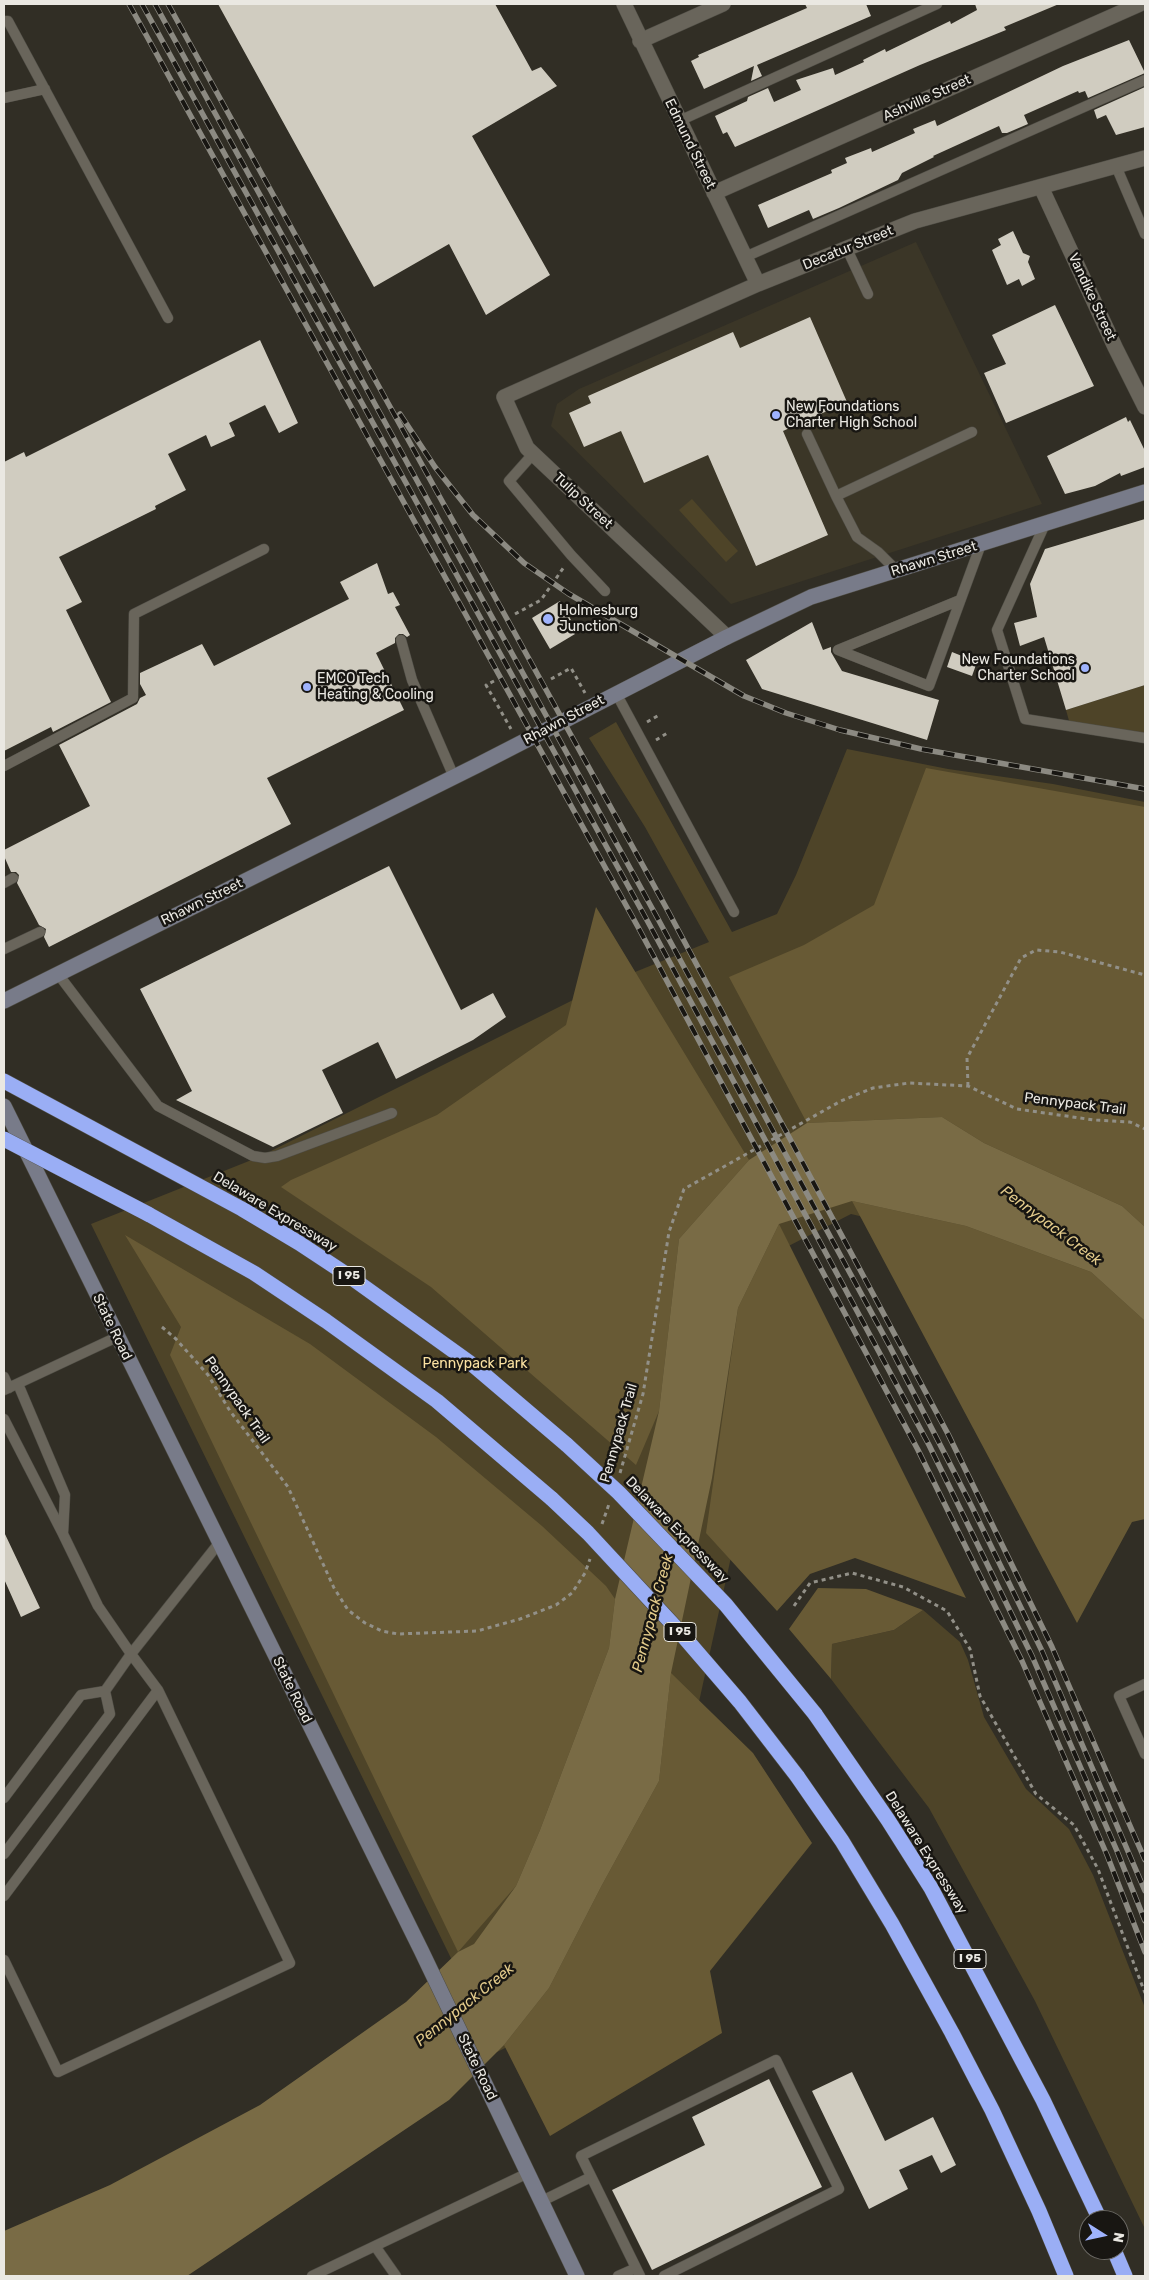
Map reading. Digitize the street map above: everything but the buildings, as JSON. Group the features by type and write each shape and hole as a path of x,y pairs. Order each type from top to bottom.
{"highway":[{"name":"Delaware Expressway","path":"4,1081 242,1209 350,1276 473,1365 567,1445 619,1493 726,1606 815,1714 888,1820 931,1888 1039,2091 1095,2210"},
{"name":"I 95","path":"4,1139 148,1214 254,1273 326,1321 437,1401 552,1499 588,1533 678,1630 740,1702 797,1776 842,1841 882,1907 952,2033 992,2110 1039,2211 1066,2276"},
{"path":"1118,2260 1125,2276"}],"main road":[{"name":"Rhawn Street","path":"4,1001 454,777 727,637 811,597 1145,492"},
{"name":"State Road","path":"4,1106 421,1950 577,2276"}],"street":[{"name":"Edmund Street","path":"624,4 640,41 758,284"},
{"path":"640,41 723,4"},
{"name":"Ashville Street","path":"714,193 1140,4"},
{"name":"Decatur Street","path":"563,371 758,284 915,222 1145,158"},
{"name":"Vandike Street","path":"1041,187 1115,347 1145,406"},
{"name":"Tulip Street","path":"563,371 504,396 527,448 727,637"}],"lane":[{"path":"679,121 937,4"},
{"path":"4,21 8,21 168,318"},
{"path":"745,257 1145,80"},
{"path":"4,98 45,89"},
{"path":"1116,166 1145,234"},
{"path":"847,249 868,294"},
{"path":"836,496 972,432"},
{"path":"807,434 836,496 858,537 878,552 896,570"},
{"path":"533,454 509,481 570,555 605,591"},
{"path":"1045,524 996,630 1025,719 1145,738"},
{"path":"960,600 838,650 930,686 981,544"},
{"path":"4,766 133,698 134,614 264,549"},
{"path":"401,640 412,680 454,777"},
{"path":"616,693 734,912"},
{"path":"4,949 40,932"},
{"path":"58,974 158,1106 253,1156 265,1158 277,1156 392,1113"},
{"path":"10,1388 117,1337"},
{"path":"4,1377 65,1495 63,1534"},
{"path":"4,1420 98,1606 158,1690 290,1963 58,2072 4,1960"},
{"path":"4,1798 81,1695 105,1691 219,1543"},
{"path":"1145,1684 1119,1696 1145,1754"},
{"path":"4,1896 158,1690"},
{"path":"4,1854 110,1714 105,1691"},
{"path":"618,2276 638,2272 580,2156 776,2060 839,2190 664,2276"},
{"path":"312,2276 528,2173"},
{"path":"542,2201 591,2177"},
{"path":"375,2246 396,2276"}],"path":[{"path":"515,614 541,600 570,555"},
{"path":"551,679 571,668 580,684"},
{"path":"494,681 486,686 505,719"},
{"path":"968,1086 967,1058 1022,958 1036,950 1060,952 1145,975"},
{"name":"Pennypack Trail","path":"620,1474 643,1394 669,1232 684,1188 841,1101 873,1088 909,1083 968,1086 1017,1109 1094,1120 1130,1122 1145,1129"},
{"name":"Pennypack Trail","path":"162,1327 176,1339 208,1375 230,1411 288,1487 334,1588 348,1610 365,1623 382,1631 398,1634 477,1631 520,1619 556,1605 572,1593 585,1573 591,1554"},
{"name":"Pennypack Trail","path":"600,1528 610,1500"},
{"path":"794,1606 810,1583 852,1573 904,1587 947,1612 970,1649 980,1696 1036,1794 1074,1825 1098,1869 1145,1993"}],"shaded area":[{"name":"New Foundations Charter High School","path":"916,242 1042,504 731,604 551,426 557,404 579,389"},
{"path":"926,768 1145,807 1145,1227 1122,1206 984,1143 942,1117 807,1123 729,977 804,945 874,905"},
{"path":"596,907 749,1160 679,1239 659,1411 636,1465 431,1287 281,1187 291,1180 437,1115 566,1025"},
{"path":"852,1201 966,1226 1091,1272 1145,1321 1145,1519 1132,1522 1077,1623"},
{"path":"779,1224 966,1598 855,1558 810,1574 777,1611 706,1533 738,1308"},
{"path":"125,1235 310,1344 436,1437 542,1526 606,1586 615,1599 609,1648 540,1830 516,1886 458,1952 170,1355 181,1327"},
{"path":"818,1588 866,1589 923,1610 894,1630 832,1644 831,1679 789,1629"},
{"path":"671,1673 753,1753 812,1843 710,1971 722,2033 550,2136 504,2045 549,1988 602,1885 659,1781"}],"green space":[{"path":"692,499 738,551 726,562 679,510"},
{"path":"1145,685 1145,733 1071,728 1066,710"},
{"name":"Pennypack Park","path":"616,722 732,932 777,914 796,875 847,749 948,769 1053,784 1145,802 1145,1353 976,1244 851,1214 769,1256 739,1521 685,1765 556,2023 497,2052 91,1224 259,1157 603,985 709,942 645,827 589,738"},
{"path":"923,1610 960,1642 968,1660 984,1717 1026,1789 1069,1829 1093,1875 1145,2008 1145,2229 1035,2001 929,1808 831,1679 832,1644 894,1630"}],"water":[{"name":"Pennypack Creek","path":"942,1117 984,1143 1122,1206 1145,1227 1145,1321 1091,1272 966,1226 852,1201 779,1224 738,1308 712,1478 671,1673 659,1781 602,1885 549,1988 504,2045 449,2100 187,2276 4,2276 4,2231 110,2185 260,2105 406,2002 458,1952 474,1944 516,1886 540,1830 609,1648 615,1599 659,1411 679,1239 749,1160 807,1123"}],"railway":[{"path":"129,4 638,927 918,1450 1022,1661 1107,1855 1145,1952"},
{"path":"142,4 648,922 929,1445 1032,1656 1117,1851 1145,1921"},
{"path":"155,4 658,919 889,1345 972,1507 1042,1651 1145,1891"},
{"path":"168,4 668,911 948,1434 1052,1647 1145,1860"},
{"path":"400,414 435,467 473,515 524,563 569,594 744,696 786,713 840,730 921,749 1145,789"}],"place":[{"name":"New Foundations Charter High School","path":"776,415"},
{"name":"Holmesburg Junction","path":"548,619"},
{"name":"New Foundations Charter School","path":"1085,668"},
{"name":"EMCO Tech Heating & Cooling","path":"307,687"}]}
